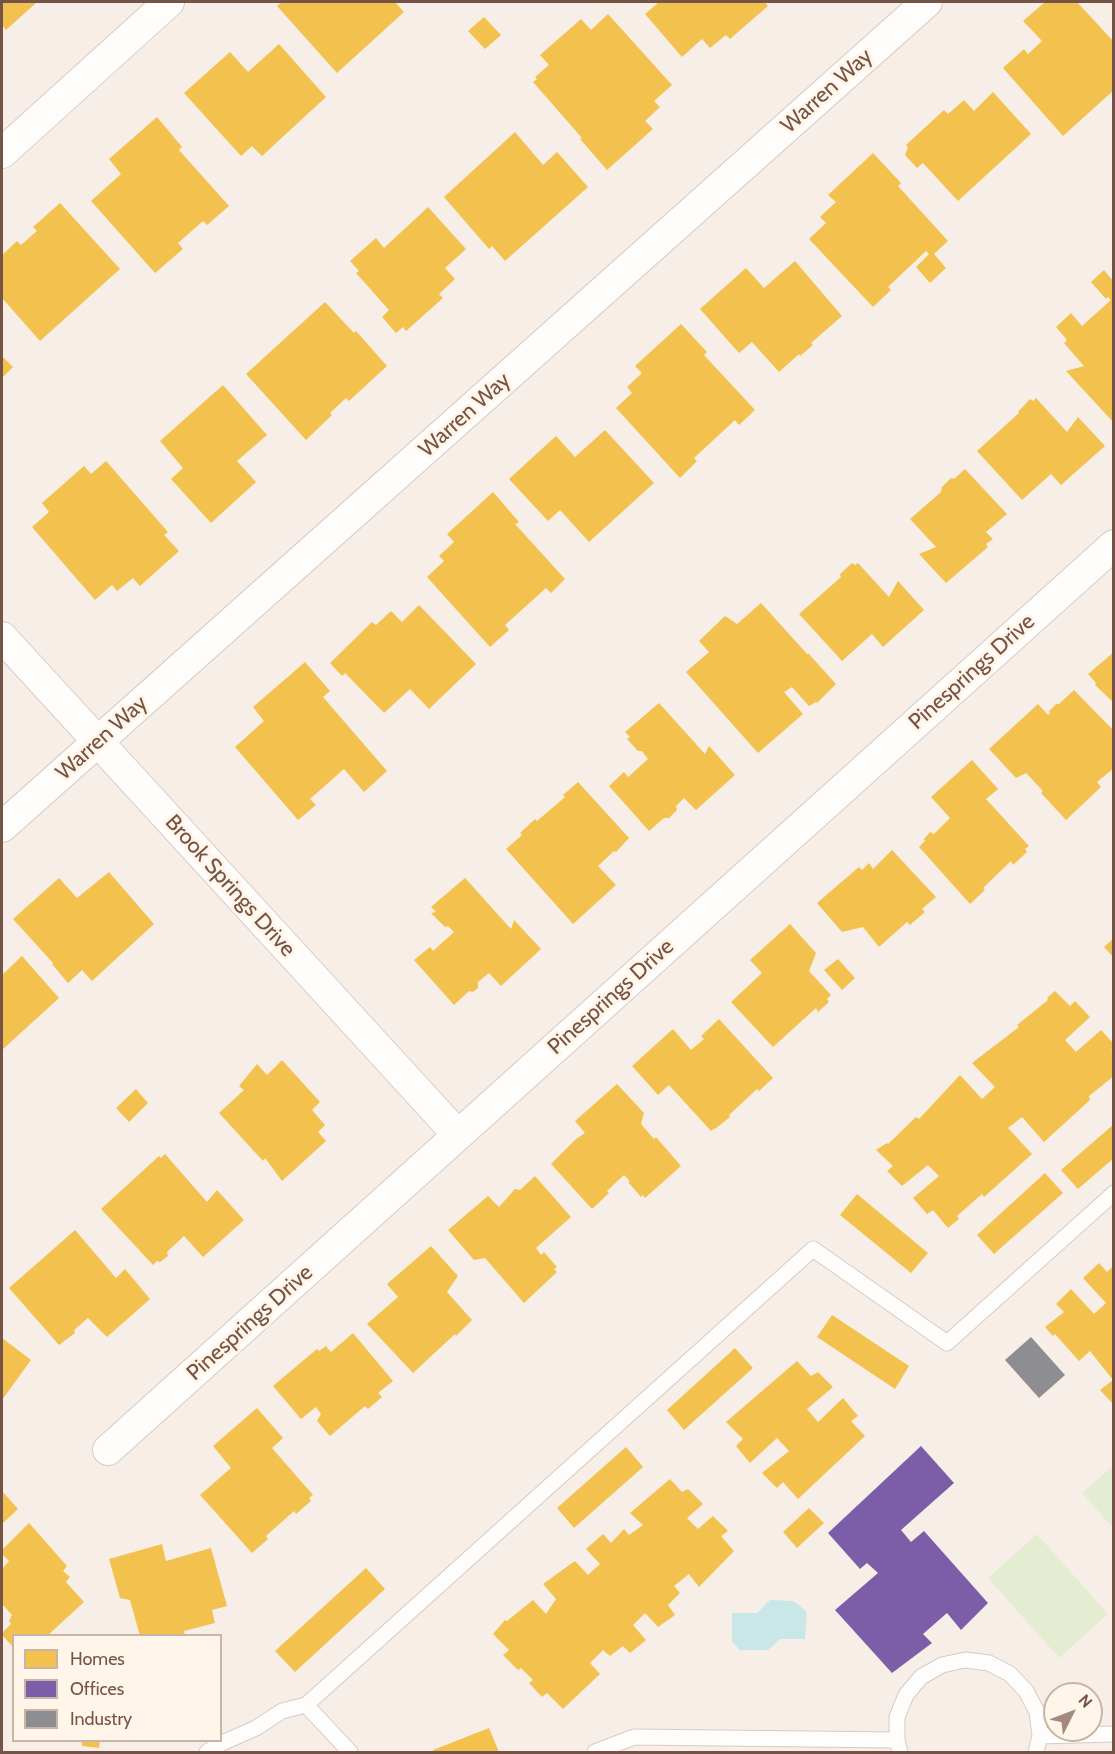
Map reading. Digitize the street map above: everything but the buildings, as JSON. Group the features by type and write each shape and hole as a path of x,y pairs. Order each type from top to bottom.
{"street":[{"path":"2,153 169,2"},
{"name":"Warren Way","path":"2,827 927,2"},
{"name":"Pinesprings Drive","path":"108,1450 1113,544"},
{"name":"Brook Springs Drive","path":"2,637 458,1135"}],"lane":[{"path":"207,1752 256,1728 282,1711 306,1705 813,1249 947,1342 1113,1193"},
{"path":"595,1752 634,1737 898,1746 897,1717 906,1695 921,1677 942,1665 965,1660 988,1663 1010,1674 1026,1691 1037,1712 1040,1736 1036,1752"},
{"path":"306,1705 350,1752"},
{"path":"1040,1736 1113,1734"}],"green space":[{"path":"1113,1466 1113,1528 1082,1493"},
{"path":"1037,1534 1108,1614 1059,1658 988,1578"}],"water":[{"path":"770,1600 794,1601 807,1612 805,1639 780,1639 768,1650 740,1650 732,1642 732,1613 757,1613"}]}
